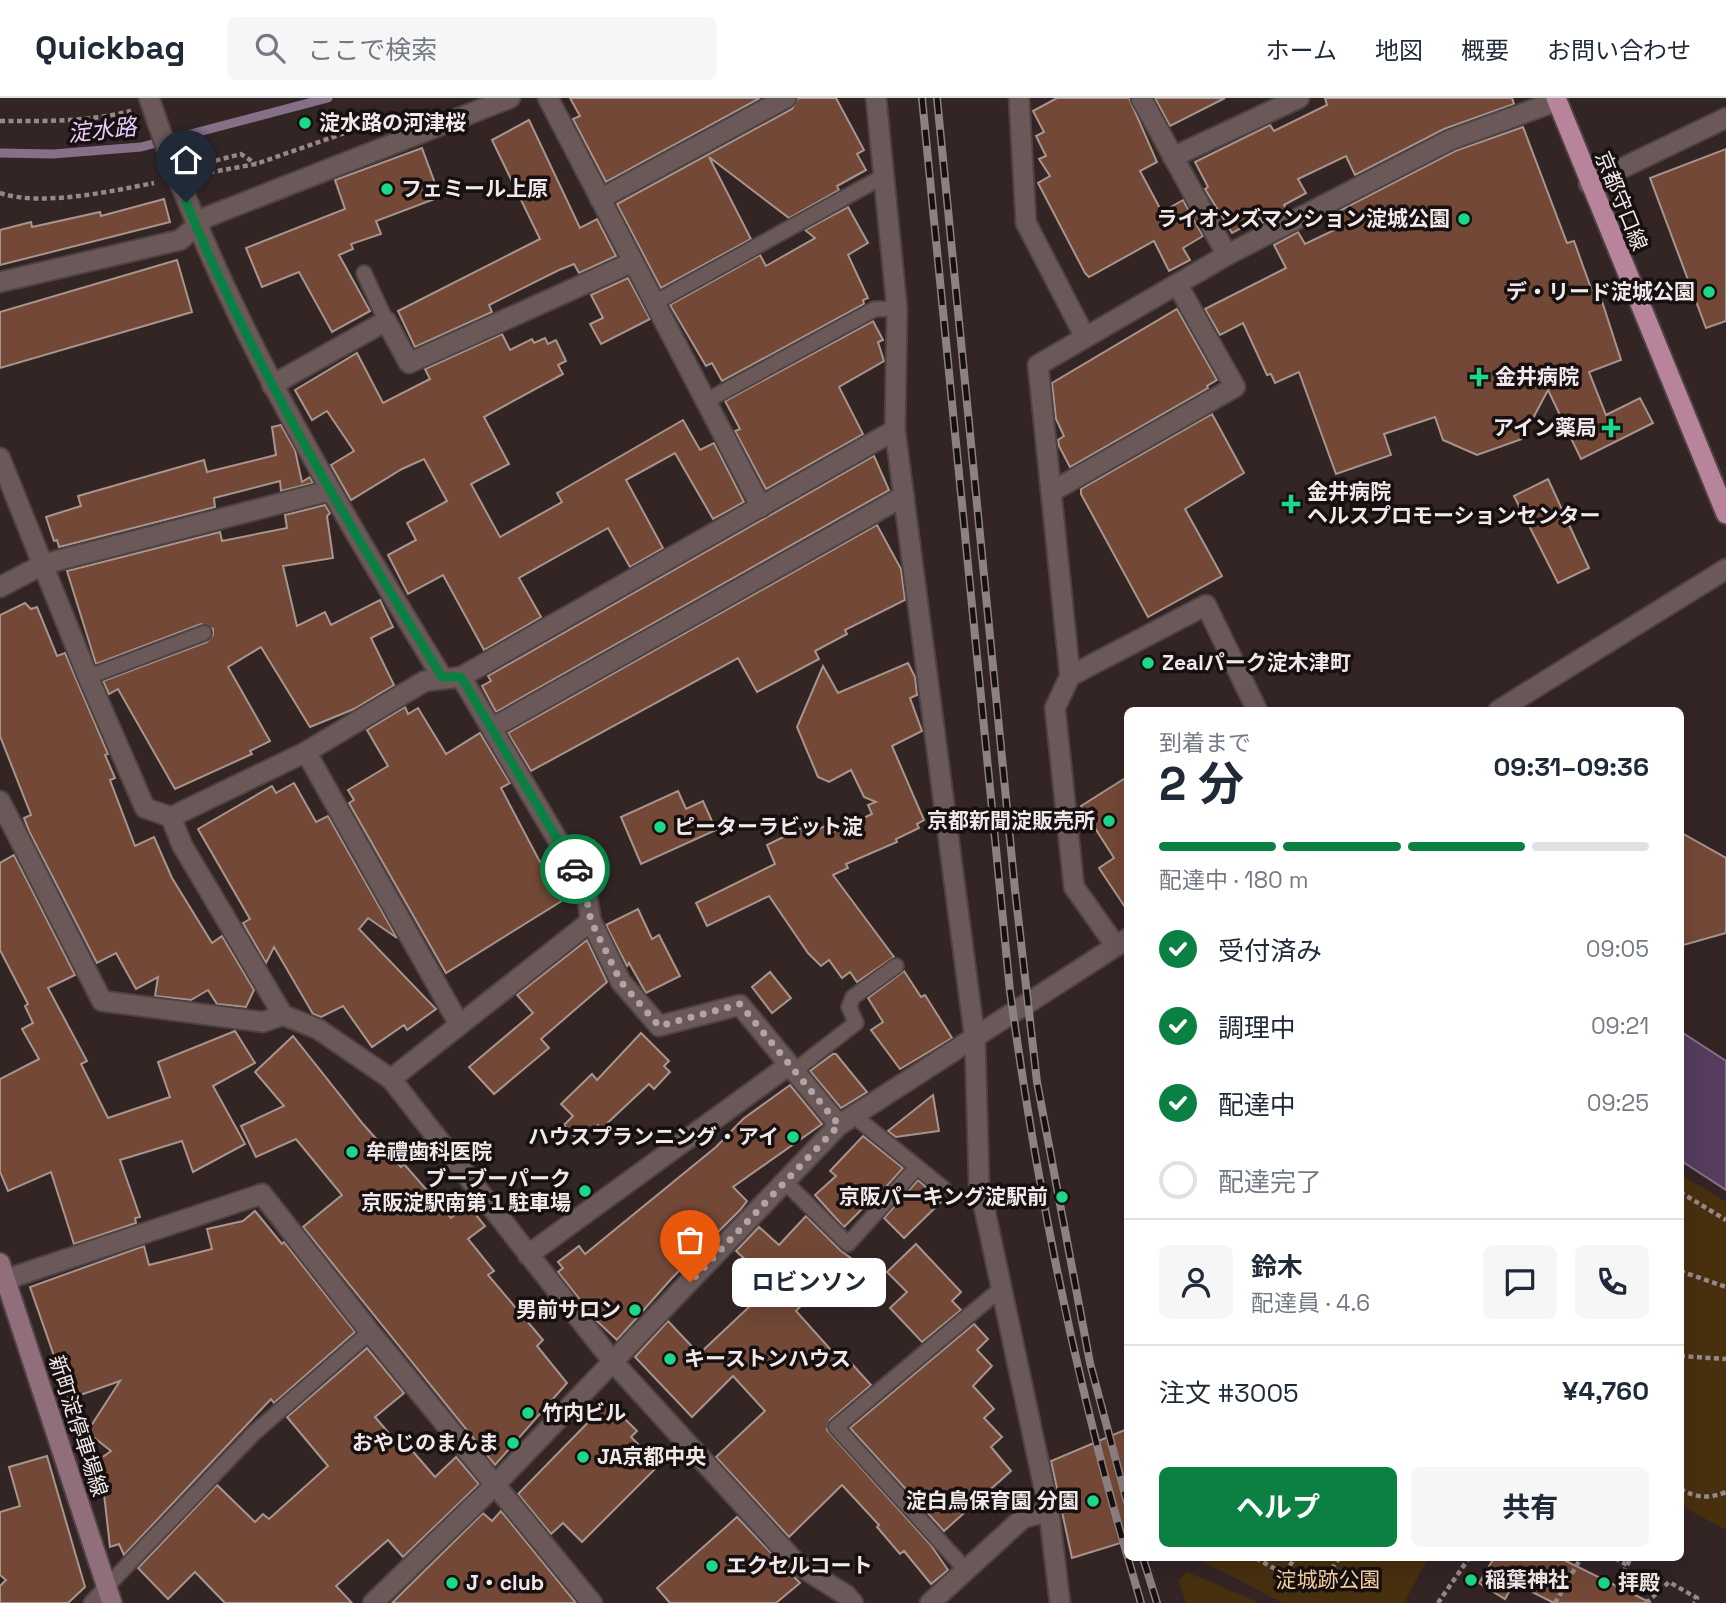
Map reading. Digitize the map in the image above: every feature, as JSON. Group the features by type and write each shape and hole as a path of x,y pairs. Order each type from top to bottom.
{"main road":[{"name":"京都守口線","path":"1557,99 1589,184 1726,514"},
{"name":"新町淀停車場線","path":"4,1271 109,1595"}],"street":[{"path":"0,282 180,240 207,217 510,98"},
{"path":"548,98 761,507"},
{"path":"600,199 786,98"},
{"path":"876,98 897,309 895,430 975,1040 979,1183 1049,1511 1060,1603"},
{"path":"1019,98 1026,223 1085,337"},
{"path":"1141,98 1227,255"},
{"path":"1173,156 1299,98"},
{"path":"373,1603 494,1486 846,1121 1122,943 1074,887 1055,708 1070,676 1038,365 1227,255 1450,140 1557,99"},
{"path":"151,105 168,178 196,227 272,385 329,491 452,677 492,728 584,886 591,921 621,982 659,1026 740,1004 792,1068 846,1121"},
{"path":"1589,184 1726,118"},
{"path":"272,385 386,321 409,363 633,262"},
{"path":"1051,492 1235,387 1178,284"},
{"path":"0,458 88,677 145,808 170,817 306,752 425,681 452,677 895,430"},
{"path":"0,587 44,564 329,491"},
{"path":"492,728 904,496"},
{"path":"1504,707 1726,569"},
{"path":"1070,676 1206,605 1256,707"},
{"path":"306,752 459,1024"},
{"path":"0,801 102,1001 263,1022 283,1015"},
{"path":"170,817 182,845 283,1015 318,1028 391,1079 614,1363 798,1565 846,1595 853,1603"},
{"path":"391,1079 591,921"},
{"path":"528,1255 792,1068"},
{"path":"4,1271 262,1194 494,1486 592,1603"},
{"path":"930,1603 1023,1518 1049,1511"}],"lane":[{"path":"654,303 884,176"},
{"path":"364,273 386,321"},
{"path":"706,401 875,309 897,309"},
{"path":"88,677 204,633"},
{"path":"792,1068 856,1023 849,1007 853,997 896,966"},
{"path":"846,1121 917,1167 943,1188"},
{"path":"785,1182 848,1244 917,1167"},
{"path":"966,1570 836,1427 1003,1287"},
{"path":"91,1603 109,1595 254,1433 370,1332"}],"path":[{"path":"0,121 108,117"},
{"path":"0,193 14,198 88,196 168,178 257,164 380,120"},
{"path":"198,165 241,154 257,164"},
{"path":"1684,1194 1726,1220"},
{"path":"1684,1272 1726,1287"},
{"path":"1684,1356 1726,1359"},
{"path":"1684,1491 1693,1496 1710,1498 1726,1492"},
{"path":"1261,1561 1284,1574 1293,1561"},
{"path":"1332,1569 1337,1561"},
{"path":"1438,1603 1467,1561"},
{"path":"1555,1603 1579,1561"},
{"path":"1620,1561 1627,1565"},
{"path":"1619,1580 1629,1561"},
{"path":"1646,1603 1669,1582 1697,1598 1694,1603"}],"green space":[{"path":"1684,1176 1726,1202 1726,1530 1684,1507"},
{"name":"淀城跡公園","path":"1202,1561 1426,1561 1404,1603 1283,1603"},
{"path":"1187,1572 1259,1603 1186,1603 1179,1580"}],"shaded area":[{"path":"1684,1034 1726,1061 1726,1190 1684,1163"}],"building":[{"path":"570,98 760,98 606,182 573,119 580,116"},
{"path":"798,98 836,98 864,150 857,154 866,170 837,186 839,190 789,218 709,157 751,239 661,288 617,204 792,109"},
{"path":"1057,98 1129,98 1157,162 1140,171 1162,212 1183,200 1203,236 1183,248 1190,260 1169,271 1154,241 1089,277 1085,273 1038,183 1050,176 1039,159 1046,156 1036,136 1044,132 1033,111"},
{"path":"1155,98 1225,98 1170,126"},
{"path":"1325,98 1512,98 1514,104 1444,129 1355,175 1346,156 1298,179 1306,193 1284,205 1287,210 1263,223 1260,218 1232,233 1205,189 1208,187 1195,162 1270,125 1274,131 1327,105"},
{"path":"529,120 580,228 597,219 616,256 579,273 574,264 559,270 489,305 492,312 415,347 398,311 540,239 492,140"},
{"path":"1523,127 1567,243 1574,241 1592,291 1598,289 1621,360 1589,372 1606,415 1640,398 1653,423 1581,459 1548,390 1522,439 1477,455 1443,440 1435,417 1384,434 1391,455 1336,474 1299,372 1275,383 1271,374 1267,375 1243,323 1220,335 1205,309 1286,268 1274,245 1298,232 1305,244 1345,225 1339,211 1455,151"},
{"path":"422,148 440,197 376,221 381,234 351,244 353,249 339,255 370,311 332,332 299,272 262,287 246,248 345,209 335,180"},
{"name":"デ・リード淀城公園","path":"1726,149 1726,321 1706,328 1650,178"},
{"path":"164,199 170,222 0,265 0,230 31,222 32,227 100,212 101,216"},
{"path":"848,207 868,243 848,255 868,298 863,300 864,304 722,381 712,363 706,366 670,305 760,255 766,266 815,238 805,230"},
{"path":"177,260 192,312 0,368 0,312"},
{"path":"628,278 650,319 601,344 590,324 603,318 591,295"},
{"path":"1177,309 1217,380 1207,386 1208,388 1070,467 1059,446 1058,440 1064,436 1056,419 1052,383"},
{"path":"873,321 883,340 878,342 884,361 839,387 863,434 766,489 735,431 740,429 725,401"},
{"path":"502,334 510,350 532,339 534,343 545,338 548,344 556,340 566,361 558,365 563,374 484,417 509,464 471,484 500,537 562,502 557,493 683,420 700,450 714,443 744,502 713,519 675,453 626,480 663,548 630,567 608,528 519,578 541,617 484,650 443,575 408,594 388,555 416,540 407,523 447,501 424,459 351,500 331,465 354,451 327,411 312,420 295,390 357,353 383,403 430,379 425,369"},
{"path":"1212,414 1244,473 1185,509 1222,576 1148,617 1081,494 1081,489"},
{"path":"281,425 295,450 302,482 310,477 313,483 281,491 280,481 214,498 215,507 59,547 57,540 54,541 46,517 81,506 78,496 204,460 207,472 276,455 272,427"},
{"path":"874,456 889,490 496,712 482,686 491,681 488,676"},
{"path":"1548,479 1589,568 1558,583 1514,496"},
{"path":"325,505 330,513 327,516 333,558 283,566 297,626 325,612 331,625 380,600 393,627 371,638 394,685 354,709 310,727 261,647 228,667 270,741 250,751 252,754 175,789 118,689 109,694 103,681 207,642 213,635 213,629 201,624 96,664 67,571 220,532 222,541 287,528 285,515"},
{"path":"877,525 901,569 905,600 845,630 847,634 815,651 819,659 757,692 738,658 531,771 508,733"},
{"path":"25,603 31,609 37,607 57,656 65,653 108,754 105,755 115,778 110,780 135,846 154,837 172,878 212,943 222,936 254,990 246,1007 217,1004 208,990 191,1000 155,996 158,977 136,989 116,953 97,963 30,833 24,818 31,815 0,736 0,615"},
{"path":"908,663 915,677 917,695 910,698 922,731 892,746 924,820 917,824 919,828 896,839 897,842 846,864 848,868 833,875 894,957 857,982 850,972 842,978 829,960 821,966 808,953 769,896 707,926 696,903 775,864 767,845 810,824 813,832 827,825 831,833 872,814 868,805 876,802 864,797 851,770 829,782 818,777 797,727 823,666 838,693"},
{"path":"405,707 408,714 418,708 446,754 480,733 510,783 501,788 540,862 550,855 573,894 446,973 349,803 354,800 348,790 388,766 367,730"},
{"name":"京都新聞淀販売所","path":"1124,779 1124,906 1099,868 1114,858 1081,806"},
{"path":"294,783 316,822 328,816 397,938 368,918 359,929 436,1009 407,1030 404,1025 372,1047 343,1006 321,1017 313,1014 274,947 266,963 243,923 250,919 198,829 272,786 276,793"},
{"name":"ピーターラビット淀","path":"678,791 686,809 703,801 716,830 641,864 621,817"},
{"path":"1684,834 1726,858 1726,933 1684,945"},
{"path":"14,855 75,975 48,988 87,1061 81,1064 108,1118 170,1097 158,1062 235,1031 255,1063 213,1086 245,1144 193,1172 182,1141 120,1160 140,1217 135,1218 136,1223 74,1244 51,1172 8,1191 0,1172 0,1079 39,1059 22,1029 33,1023 25,1006 28,1004 0,950 0,863"},
{"path":"638,909 652,939 659,935 680,976 646,993 629,963 627,966 606,925"},
{"path":"587,940 607,982 541,1039 549,1048 494,1094 469,1067 533,1013 517,995"},
{"path":"904,971 921,997 925,995 952,1038 900,1069 871,1030 883,1022 868,998"},
{"path":"770,972 791,998 772,1013 752,987"},
{"path":"641,1033 669,1061 664,1066 670,1072 654,1089 649,1084 601,1129 598,1125 580,1142 564,1125 573,1116 561,1104 592,1074 597,1080"},
{"path":"293,1036 363,1124 401,1167 404,1164 451,1218 468,1205 485,1226 468,1239 494,1271 488,1275 543,1340 537,1346 567,1383 495,1465 303,1227 342,1195 296,1139 256,1157 241,1126 284,1106 255,1072"},
{"path":"836,1054 867,1092 841,1108 810,1071"},
{"path":"790,1085 822,1124 733,1187 747,1201 672,1278 617,1340 597,1321 558,1272 563,1268 558,1262 579,1246 585,1254 716,1147 743,1119"},
{"path":"933,1095 939,1131 896,1137 888,1131"},
{"path":"863,1136 903,1168 871,1204 869,1202 844,1227 815,1195 836,1176 830,1171"},
{"path":"918,1180 942,1201 904,1238 884,1218"},
{"path":"255,1211 282,1244 284,1242 355,1332 274,1403 271,1399 124,1555 119,1544 110,1547 102,1476 93,1464 111,1451 87,1432 120,1381 69,1399 30,1287 144,1246 149,1265 212,1249 207,1229 243,1221"},
{"path":"806,1216 841,1251 862,1266 838,1292 825,1280 796,1311 838,1358 843,1354 871,1385 830,1420 827,1430 930,1544 948,1570 931,1584 904,1551 900,1554 877,1527 879,1525 842,1485 789,1537 716,1457 765,1411 733,1376 692,1417 635,1357 668,1321 699,1354 750,1306 742,1299 763,1276 736,1251 759,1227 779,1245"},
{"path":"916,1244 961,1292 952,1301 961,1310 922,1342 890,1308 907,1292 887,1272"},
{"path":"974,1324 988,1339 977,1350 992,1366 973,1386 994,1409 984,1418 1002,1437 991,1447 1011,1471 944,1531 850,1428"},
{"path":"367,1348 404,1393 375,1417 404,1451 409,1447 435,1477 456,1457 479,1484 403,1557 388,1540 336,1586 352,1603 225,1603 195,1572 168,1599 138,1568 217,1485 255,1522 263,1514 269,1519 328,1466 287,1417"},
{"path":"608,1402 637,1431 631,1437 659,1465 582,1542 563,1523 551,1534 518,1494"},
{"name":"淀白鳥保育園 分園","path":"1124,1430 1124,1542 1072,1558 1051,1461"},
{"path":"47,1456 85,1587 68,1603 0,1603 0,1586 6,1580 0,1575 0,1512 20,1506 9,1467"},
{"path":"501,1511 576,1603 392,1603 483,1513 492,1521"},
{"path":"737,1517 800,1583 776,1603 670,1603 657,1588"},
{"path":"1492,1561 1566,1561 1651,1603 1554,1603 1514,1583 1505,1599 1479,1583"}],"waterway":[{"name":"淀水路","path":"0,153 53,154 141,147 328,98"}],"railway":[{"path":"922,98 1010,991 1032,1134 1058,1275 1090,1416 1124,1544"},
{"path":"937,98 1015,890 1037,1082 1090,1363 1124,1491"},
{"path":"1129,1561 1141,1603"},
{"path":"1144,1561 1157,1603"}],"way so far":[{"path":"575,869 584,886 591,921 601,936 621,982 659,1026 740,1004 839,1125 690,1282"}],"place":[{"name":"淀水路の河津桜","path":"305,123"},
{"name":"フェミール上原","path":"387,189"},
{"name":"ライオンズマンション淀城公園","path":"1464,219"},
{"name":"デ・リード淀城公園","path":"1709,292"},
{"name":"金井病院","path":"1479,377"},
{"name":"アイン薬局","path":"1611,428"},
{"name":"金井病院 ヘルスプロモーションセンター","path":"1291,504"},
{"name":"Zealパーク淀木津町","path":"1148,663"},
{"name":"京都新聞淀販売所","path":"1109,821"},
{"name":"ピーターラビット淀","path":"660,827"},
{"name":"ハウスプランニング・アイ","path":"793,1137"},
{"name":"牟禮歯科医院","path":"352,1152"},
{"name":"ブーブーパーク 京阪淀駅南第１駐車場","path":"585,1191"},
{"name":"京阪パーキング淀駅前","path":"1062,1197"},
{"name":"ロビンソン","path":"690,1282"},
{"name":"男前サロン","path":"635,1310"},
{"name":"キーストンハウス","path":"670,1359"},
{"name":"竹内ビル","path":"528,1413"},
{"name":"おやじのまんま","path":"513,1443"},
{"name":"JA京都中央","path":"583,1457"},
{"name":"淀白鳥保育園 分園","path":"1093,1501"},
{"name":"エクセルコート","path":"712,1566"},
{"name":"稲葉神社","path":"1471,1580"},
{"name":"J・club","path":"452,1583"},
{"name":"拝殿","path":"1604,1583"}],"route":[{"path":"186,202 272,385 329,491 442,677 461,677 575,869"}]}
